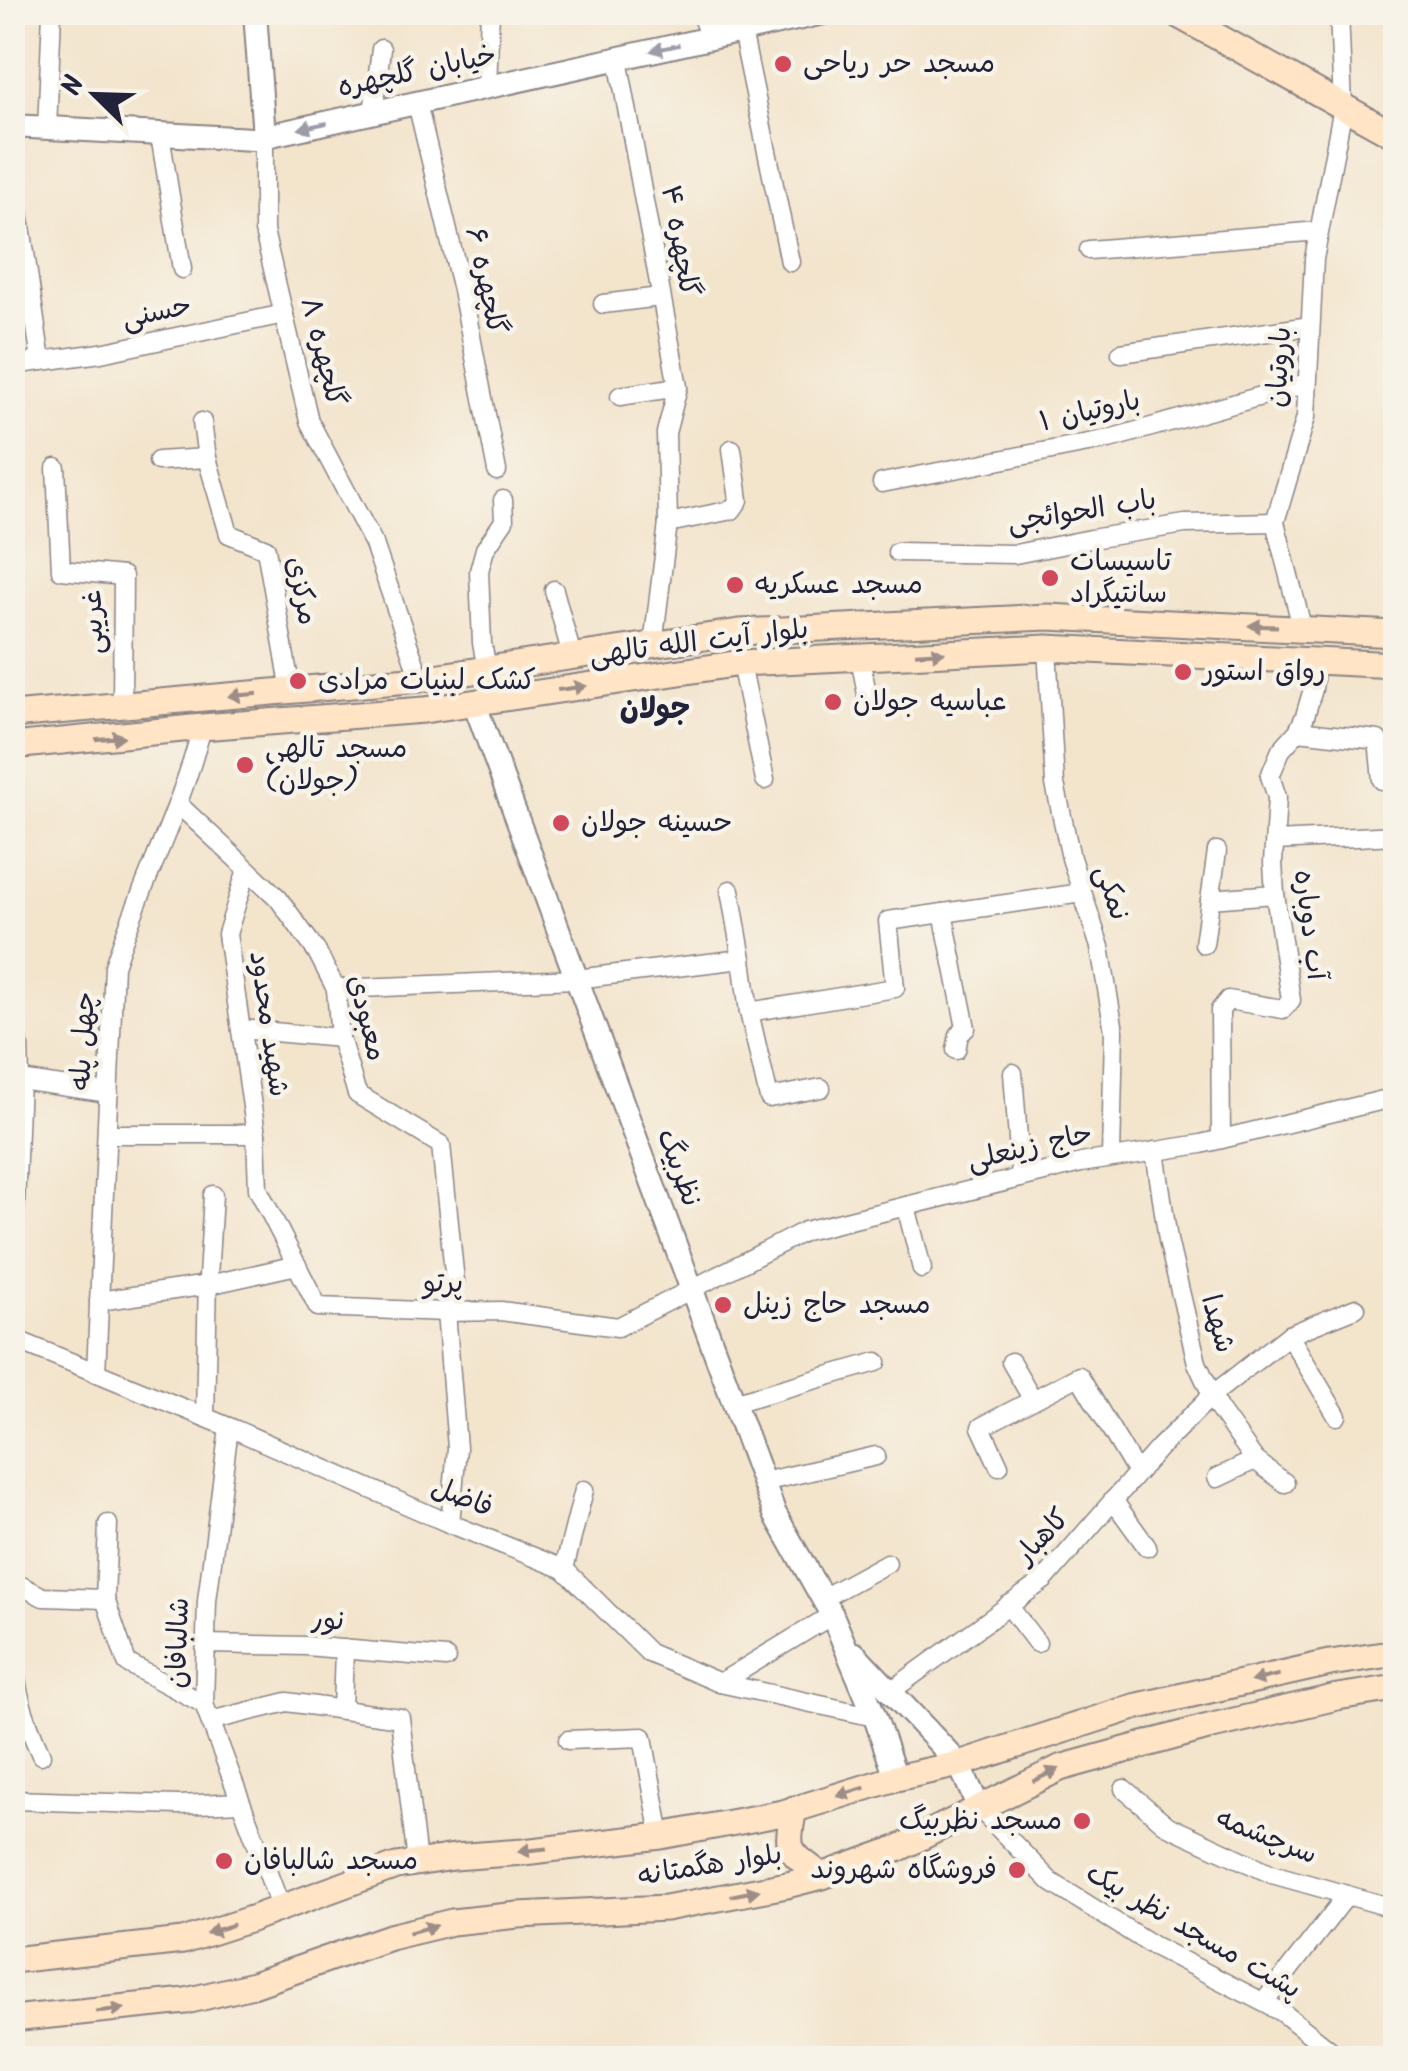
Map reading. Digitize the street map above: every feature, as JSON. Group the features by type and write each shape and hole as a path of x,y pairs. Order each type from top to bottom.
{"main road":[{"path":"1173,12 1396,136"},
{"name":"بلوار آیت الله تالهی","path":"12,715 420,679 738,632 1048,617 1396,634"},
{"path":"1302,628 1316,659"},
{"path":"738,632 741,663"},
{"name":"بلوار آیت الله تالهی","path":"12,746 424,710 741,663 1047,648 1396,665"},
{"path":"200,699 202,727"},
{"name":"بلوار هگمتانه","path":"12,1960 183,1941 396,1866 661,1836 794,1810 896,1778 959,1764 1134,1707 1396,1653"},
{"path":"1330,1664 1337,1698"},
{"name":"بلوار هگمتانه","path":"12,2019 186,2001 253,1984 390,1937 452,1922 518,1914 666,1908 787,1885 896,1848 1060,1768 1208,1727 1396,1688"},
{"path":"794,1810 788,1839 792,1853 822,1876"}],"street":[{"path":"47,130 52,12"},
{"path":"255,12 264,137"},
{"path":"487,88 490,12"},
{"path":"700,12 710,38"},
{"name":"خیابان گلچهره","path":"12,126 253,139 828,12"},
{"name":"باروتیان","path":"1302,628 1276,522 1306,416 1314,259 1343,107 1339,12"},
{"path":"742,32 790,262"},
{"path":"373,113 380,50"},
{"name":"گلچهره ۴","path":"618,59 678,387 666,432 668,523 653,645"},
{"name":"گلچهره ۶","path":"416,103 462,290 497,470"},
{"path":"160,135 182,269"},
{"name":"گلچهره ۸","path":"264,137 264,231 310,420 374,544 420,679"},
{"path":"12,164 20,268 41,362"},
{"path":"1090,250 1319,231"},
{"path":"603,304 660,297"},
{"name":"حسنی","path":"12,366 101,353 284,314"},
{"path":"1120,352 1310,326"},
{"name":"۱ باروتیان","path":"882,483 1109,439 1307,383"},
{"path":"620,396 678,387"},
{"path":"158,461 207,458 202,422"},
{"path":"668,523 732,510 738,500 732,450"},
{"name":"مرکزی","path":"207,458 229,534 266,549 291,691"},
{"name":"غریبی","path":"56,468 62,570 123,576 122,706"},
{"path":"487,669 479,570 485,549 504,521 503,500"},
{"name":"باب الحوائجی","path":"897,552 1016,554 1185,524 1276,522"},
{"path":"554,590 572,656"},
{"name":"نمکی","path":"1047,648 1055,784 1071,858 1100,947 1114,1031 1111,1157"},
{"path":"860,657 869,705"},
{"name":"آب دوباره","path":"1221,1139 1220,1010 1228,1000 1283,1009 1292,1000 1275,894 1277,797 1270,776 1281,750 1298,732 1314,689 1316,659"},
{"path":"741,663 765,780"},
{"name":"نظربیگ","path":"474,702 775,1514 846,1644 896,1778"},
{"name":"چهل پله","path":"96,1372 114,966 178,804 202,727"},
{"path":"1298,732 1378,740 1382,780"},
{"name":"معبودی","path":"178,804 278,898 318,952 336,989 340,1038 357,1094 441,1145 455,1282 446,1312"},
{"path":"1275,841 1396,835"},
{"path":"1204,944 1217,851"},
{"name":"شهید محدود","path":"247,869 227,934 256,1134 258,1188"},
{"path":"730,890 749,1012 769,1098 821,1088"},
{"path":"749,1012 895,988 888,921 1082,892"},
{"path":"1210,900 1275,894"},
{"path":"944,913 966,1028 959,1035 956,1050"},
{"path":"336,989 576,979 742,959"},
{"path":"241,1029 340,1038"},
{"path":"12,1041 19,1044 20,1080 12,1283"},
{"path":"1013,1073 1021,1178"},
{"path":"20,1080 109,1093"},
{"name":"حاج زینعلی","path":"691,1290 805,1230 1111,1157 1221,1139 1396,1098"},
{"path":"107,1134 256,1134"},
{"name":"شهدا","path":"1155,1151 1168,1240 1197,1362 1218,1408 1255,1460 1286,1483"},
{"name":"پرتو","path":"258,1188 318,1307 502,1311 618,1327 691,1290"},
{"path":"205,1418 213,1194"},
{"path":"906,1206 922,1270"},
{"path":"99,1301 208,1285 297,1265"},
{"name":"کاهبار","path":"891,1691 1044,1580 1136,1473 1212,1395 1289,1335 1356,1308"},
{"path":"446,1312 457,1448 450,1524"},
{"path":"1289,1335 1337,1416"},
{"name":"فاضل","path":"12,1338 564,1569 649,1653 720,1684 875,1717"},
{"path":"733,1404 877,1362"},
{"path":"1011,1362 1033,1400"},
{"path":"999,1466 981,1428 1079,1376 1136,1473"},
{"name":"شالبافان","path":"229,1428 207,1601 208,1712 281,1908"},
{"path":"763,1482 876,1456"},
{"path":"1217,1478 1255,1460"},
{"path":"564,1569 584,1490"},
{"path":"1113,1500 1147,1547"},
{"path":"108,1524 105,1600 127,1664 208,1712 287,1702 400,1718 417,1862"},
{"path":"720,1684 887,1564"},
{"path":"12,1621 14,1583 43,1598 105,1600"},
{"path":"1008,1606 1037,1643"},
{"name":"نور","path":"206,1644 306,1646 446,1658"},
{"name":"نظربیگ","path":"846,1644 959,1764 979,1808"},
{"path":"12,1646 14,1679 41,1755"},
{"path":"342,1710 344,1650"},
{"path":"568,1740 643,1737 661,1836"},
{"name":"سرچشمه","path":"1124,1789 1168,1826 1272,1874 1386,1906 1396,1917"},
{"path":"12,1800 179,1805 240,1802"},
{"name":"پشت مسجد نظر بیک","path":"979,1808 1051,1882 1152,1945 1282,2012 1340,2058"},
{"path":"1264,2002 1347,1895"}],"place":[{"name":"مسجد حر ریاحی","path":"783,64"},
{"name":"تاسیسات سانتیگراد","path":"1050,578"},
{"name":"مسجد عسکریه","path":"735,585"},
{"name":"رواق استور","path":"1183,672"},
{"name":"کشک لبنیات مرادی","path":"298,681"},
{"name":"عباسیه جولان","path":"833,702"},
{"name":"مسجد تالهی (جولان)","path":"245,765"},
{"name":"حسینه جولان","path":"561,823"},
{"name":"مسجد حاج زینل","path":"723,1305"},
{"name":"مسجد نظربیگ","path":"1082,1821"},
{"name":"مسجد شالبافان","path":"224,1861"},
{"name":"فروشگاه شهروند","path":"1017,1870"}],"district":[{"name":"جولان","path":"655,710"}]}
